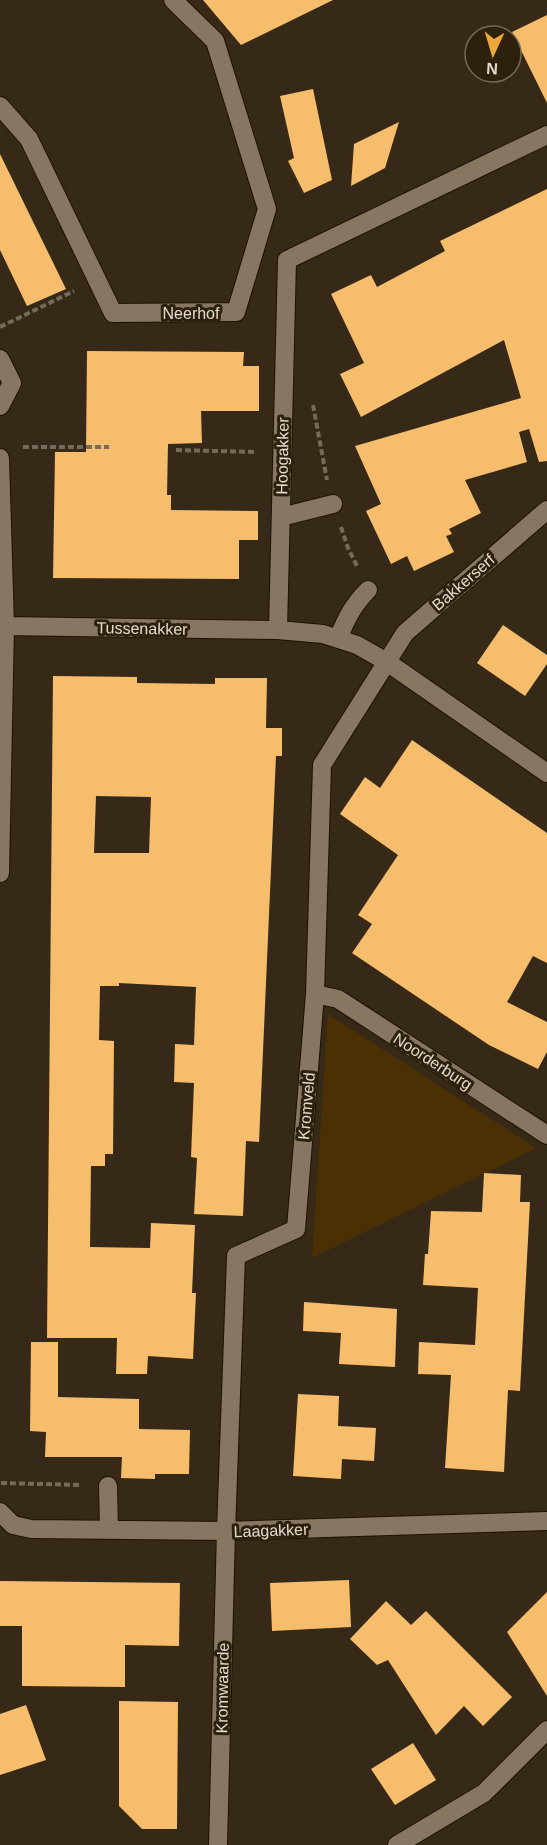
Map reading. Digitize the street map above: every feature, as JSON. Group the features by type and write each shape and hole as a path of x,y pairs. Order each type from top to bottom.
{"street":[{"name":"Neerhof","path":"0,106 29,139 113,313 236,312 267,209 215,41 173,0"},
{"name":"Hoogakker","path":"278,630 287,260 547,135"},
{"path":"0,359 12,384 0,406"},
{"path":"0,458 5,626 0,873"},
{"path":"281,517 333,504"},
{"name":"Bakkerserf","path":"387,662 405,633 547,510"},
{"path":"338,639 348,615 368,590"},
{"name":"Tussenakker","path":"5,626 278,630"},
{"path":"278,630 323,634 357,645 387,662 547,773"},
{"name":"Kromveld","path":"225,1531 236,1256 296,1229 315,994 322,765 387,662"},
{"name":"Noorderburg","path":"315,994 338,999 547,1135"},
{"path":"108,1486 109,1529"},
{"name":"Laagakker","path":"0,1512 13,1524 31,1529 225,1531 547,1521"},
{"name":"Kromwaarde","path":"218,1845 225,1531"},
{"path":"397,1845 483,1793 547,1730"}],"path":[{"path":"0,327 97,280"},
{"path":"22,447 109,447"},
{"path":"176,450 282,452"},
{"path":"0,1483 108,1486"}],"shaded area":[{"path":"328,1014 536,1148 312,1258"}],"building":[{"path":"203,0 333,0 241,45"},
{"path":"547,15 547,103 523,54 523,27"},
{"path":"313,89 332,180 304,193 288,161 294,158 280,96"},
{"path":"399,122 385,168 351,186 354,144"},
{"path":"0,154 66,289 27,306 0,250"},
{"path":"547,189 547,461 539,462 529,429 519,432 527,462 465,480 481,513 449,529 452,534 446,536 454,552 414,571 407,556 391,564 366,511 381,504 355,446 521,398 504,340 361,417 340,374 364,363 331,294 371,275 377,287 445,251 440,241"},
{"path":"87,351 244,352 243,366 259,366 259,411 201,411 202,443 168,444 167,495 171,495 171,510 258,511 258,540 239,540 239,579 53,578 55,452 86,452"},
{"path":"503,625 547,655 547,664 525,696 477,663"},
{"path":"53,676 137,677 137,683 215,684 215,678 267,678 266,728 282,728 282,756 276,756 259,1142 246,1141 243,1216 194,1214 197,1158 191,1157 194,1083 174,1082 175,1044 194,1045 196,987 119,983 119,986 100,986 99,1040 114,1041 113,1154 105,1154 105,1166 91,1166 90,1247 150,1248 151,1223 195,1225 192,1293 196,1293 193,1359 148,1356 147,1374 116,1374 117,1338 47,1338","holes":["96,796 151,797 149,853 94,853"]},
{"path":"412,740 547,833 547,963 533,956 507,1002 547,1022 547,1052 538,1069 489,1045 352,953 372,924 358,915 398,855 340,814 365,777 380,788"},
{"path":"484,1173 521,1175 520,1202 530,1202 520,1391 508,1390 504,1472 445,1468 451,1375 418,1374 419,1342 475,1345 478,1288 423,1285 431,1211 482,1212"},
{"path":"304,1302 397,1309 395,1367 339,1364 341,1333 303,1331"},
{"path":"31,1342 58,1342 58,1397 139,1399 139,1429 190,1430 189,1474 155,1474 155,1479 121,1478 122,1457 45,1457 46,1432 30,1431"},
{"path":"298,1394 339,1396 338,1426 376,1428 374,1461 342,1459 341,1479 293,1476"},
{"path":"349,1580 351,1627 272,1631 270,1583"},
{"path":"0,1581 180,1583 179,1646 125,1645 125,1687 22,1686 22,1626 0,1626"},
{"path":"547,1592 547,1696 507,1632"},
{"path":"386,1601 411,1625 426,1611 512,1697 483,1726 464,1706 436,1735 388,1660 377,1665 350,1639"},
{"path":"119,1701 178,1702 177,1829 142,1829 119,1806"},
{"path":"26,1705 46,1760 0,1775 0,1714"},
{"path":"413,1743 436,1780 395,1805 371,1769"}]}
